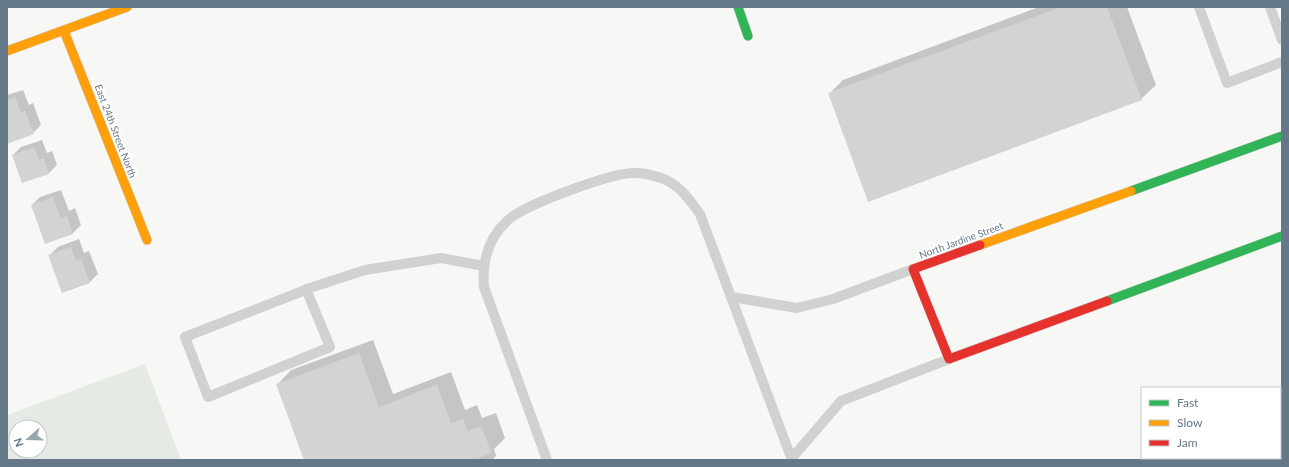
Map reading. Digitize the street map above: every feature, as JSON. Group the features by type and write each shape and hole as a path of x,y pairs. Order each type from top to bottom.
{"street":[{"path":"7,51 128,7"},
{"path":"738,7 748,36"},
{"name":"East 24th Street North","path":"64,30 147,240"},
{"name":"North Jardine Street","path":"949,359 913,269 1282,136"},
{"path":"949,359 1282,236"}],"lane":[{"path":"1199,7 1227,83 1282,62"},
{"path":"1270,7 1282,40"},
{"path":"547,460 484,287 484,266 491,243 506,222 516,214 540,202 609,177 634,173 661,178 680,188 700,214 792,459 841,401 949,359"},
{"path":"306,289 330,347 208,397 185,336 306,289 365,270 441,258 484,266"},
{"path":"732,297 798,308 833,299 913,269"}],"shaded area":[{"path":"145,364 181,460 7,460 7,415"}],"building":[{"path":"1061,7 1107,7 1142,100 868,202 828,93"},
{"path":"15,97 21,112 25,111 34,134 7,144 7,100"},
{"path":"34,147 39,160 44,158 49,174 22,183 12,155"},
{"path":"53,197 61,218 67,216 73,234 45,244 31,205"},
{"path":"71,247 76,261 81,259 90,283 62,293 48,255"},
{"path":"359,353 379,407 437,385 451,423 463,419 468,431 481,426 492,453 478,458 479,460 304,460 276,384"}],"traffic: fast":[{"path":"738,7 748,36"},
{"path":"1131,191 1282,136"},
{"path":"1107,301 1282,236"}],"traffic: slow":[{"path":"7,51 127,7"},
{"path":"64,31 147,240"},
{"path":"980,245 1131,191"}],"traffic: jam":[{"path":"980,245 913,269 949,359 1107,301"}]}
